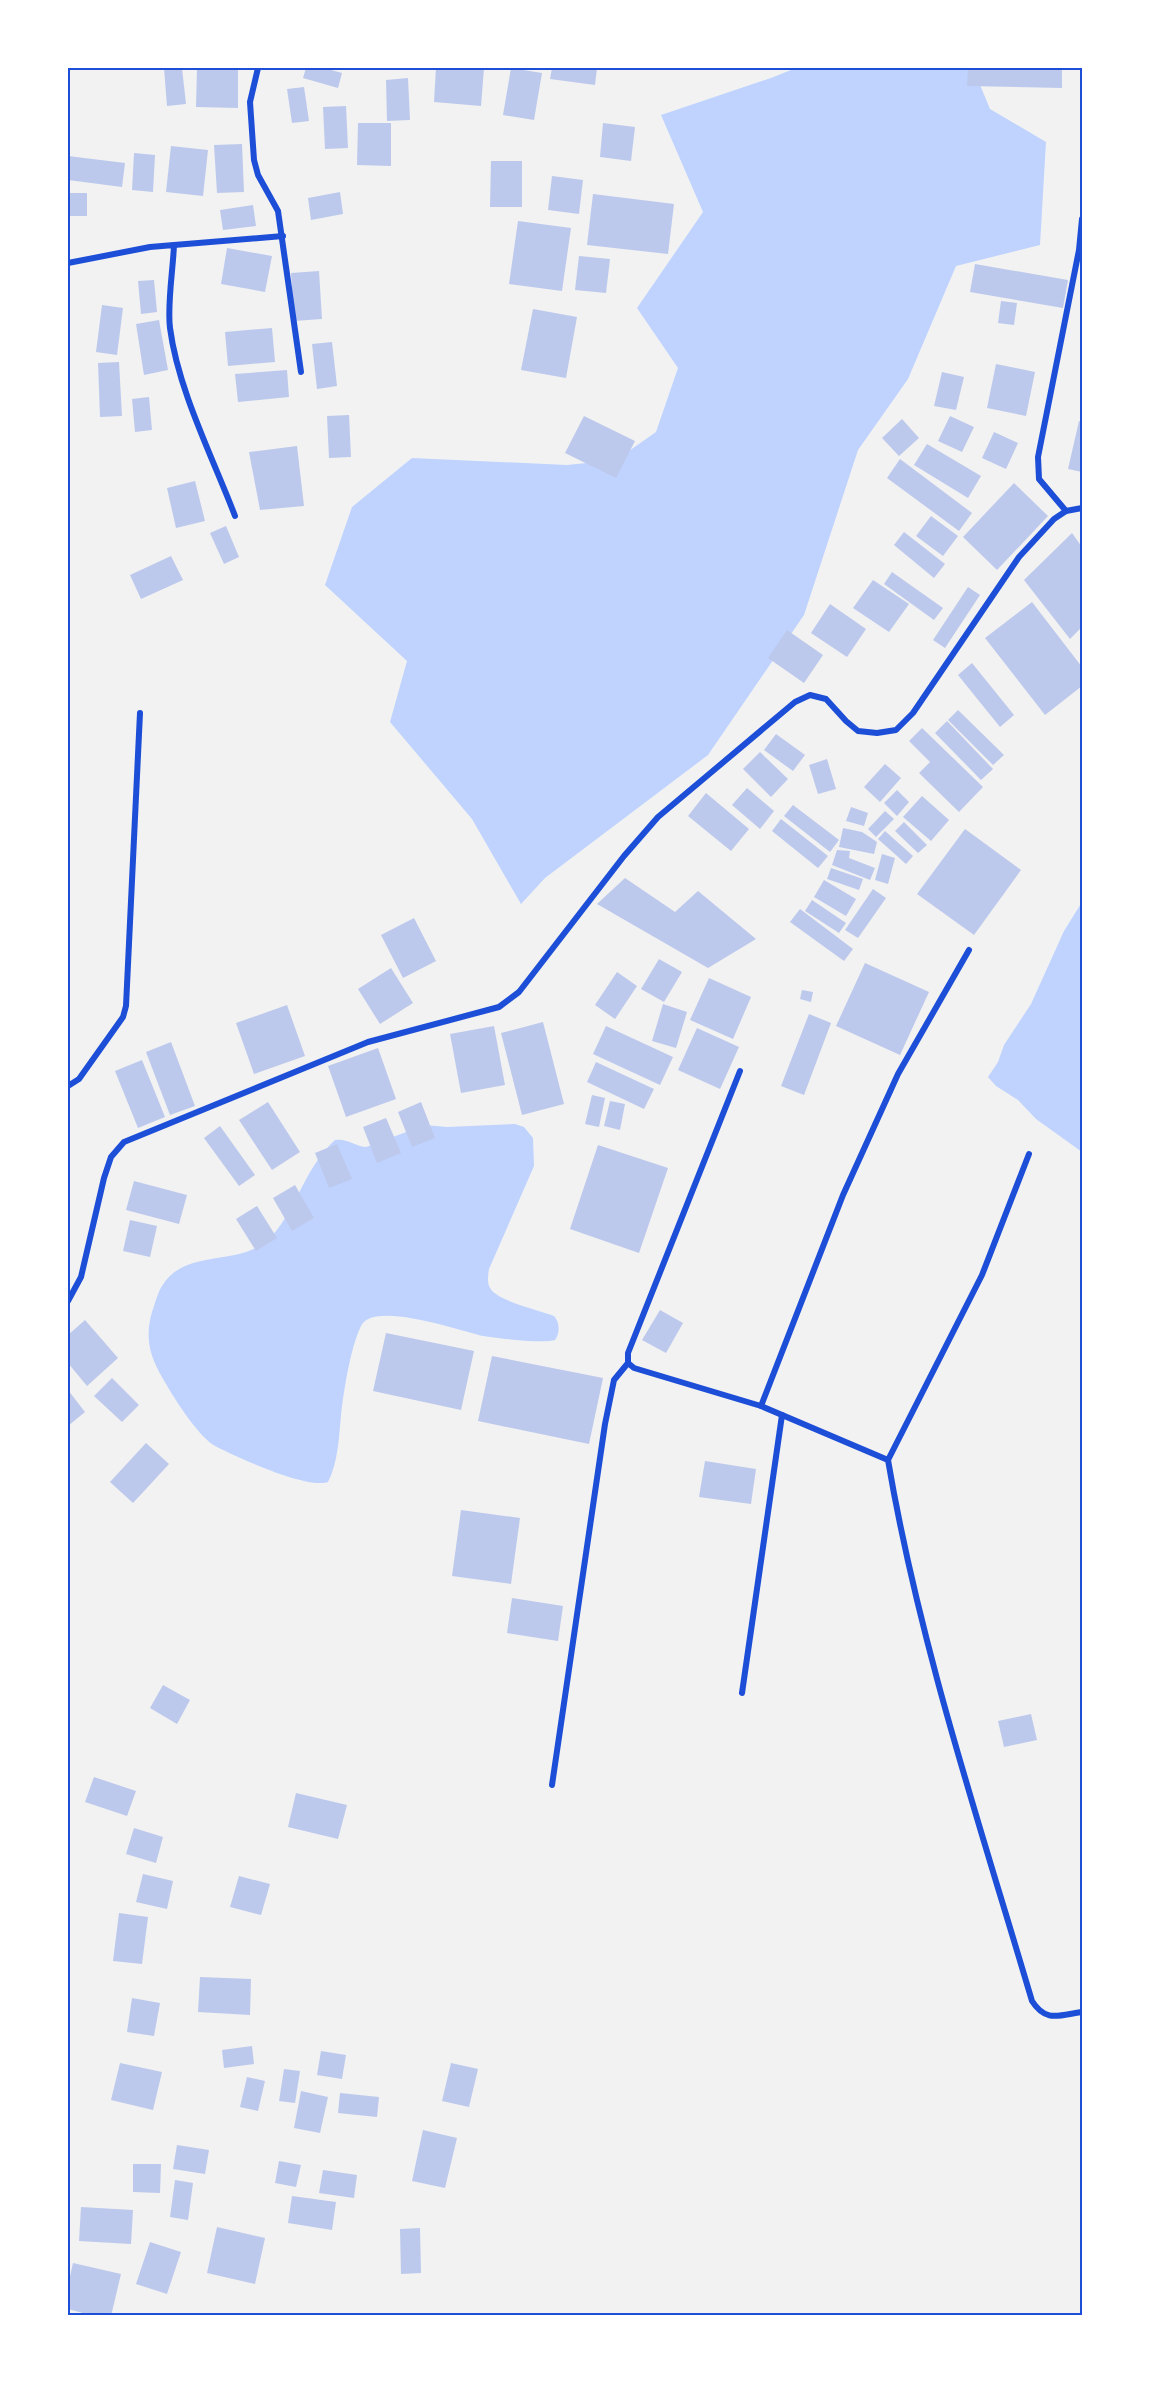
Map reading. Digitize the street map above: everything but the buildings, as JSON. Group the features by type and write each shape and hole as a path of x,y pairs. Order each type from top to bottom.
{"street":[{"path":"258,68 250,102 254,160 258,174 278,211 301,372"},
{"path":"1066,511 1040,479 1038,457 1079,250 1083,219"},
{"path":"68,263 150,247 283,236"},
{"path":"174,245 170,327 184,386 235,516"},
{"path":"68,1301 81,1277 111,1157 124,1142 368,1042 499,1006 519,992 658,817 795,702 810,695 826,699 858,731 877,733 896,730 914,712 993,592 1019,557 1054,519 1066,511 1083,508"},
{"path":"68,1086 79,1079 123,1017 126,1006 140,712"},
{"path":"761,1406 843,1195 898,1074 969,950"},
{"path":"552,1785 605,1424 614,1380 628,1363 628,1353 740,1071"},
{"path":"1029,1154 982,1275 888,1460 901,1538 942,1692 1032,2001 1039,2011 1048,2016 1083,2012"},
{"path":"628,1363 634,1368 761,1406 888,1460"},
{"path":"742,1693 782,1415"}],"water":[{"path":"796,68 973,68 990,109 1046,142 1040,245 956,266 908,379 858,450 804,615 708,755 545,878 521,904 472,819 390,722 407,661 325,585 352,507 412,458 567,465 616,460 656,432 678,368 637,308 703,212 661,115"},
{"path":"1082,902 1082,1152 1036,1119 1018,1100 996,1086 988,1077 998,1062 1004,1045 1031,1004 1064,931"},
{"path":"515,1124 524,1127 533,1138 534,1166 489,1269 488,1284 494,1293 501,1297 554,1316 559,1328 555,1340 530,1341 483,1336 399,1316 369,1319 361,1326 351,1358 336,1458 328,1482 304,1481 272,1471 217,1447 202,1435 186,1416 166,1385 154,1361 150,1345 149,1329 152,1312 160,1289 172,1274 200,1261 247,1252 261,1245 281,1224 316,1162 335,1140 366,1147 425,1125 447,1127"}]}
